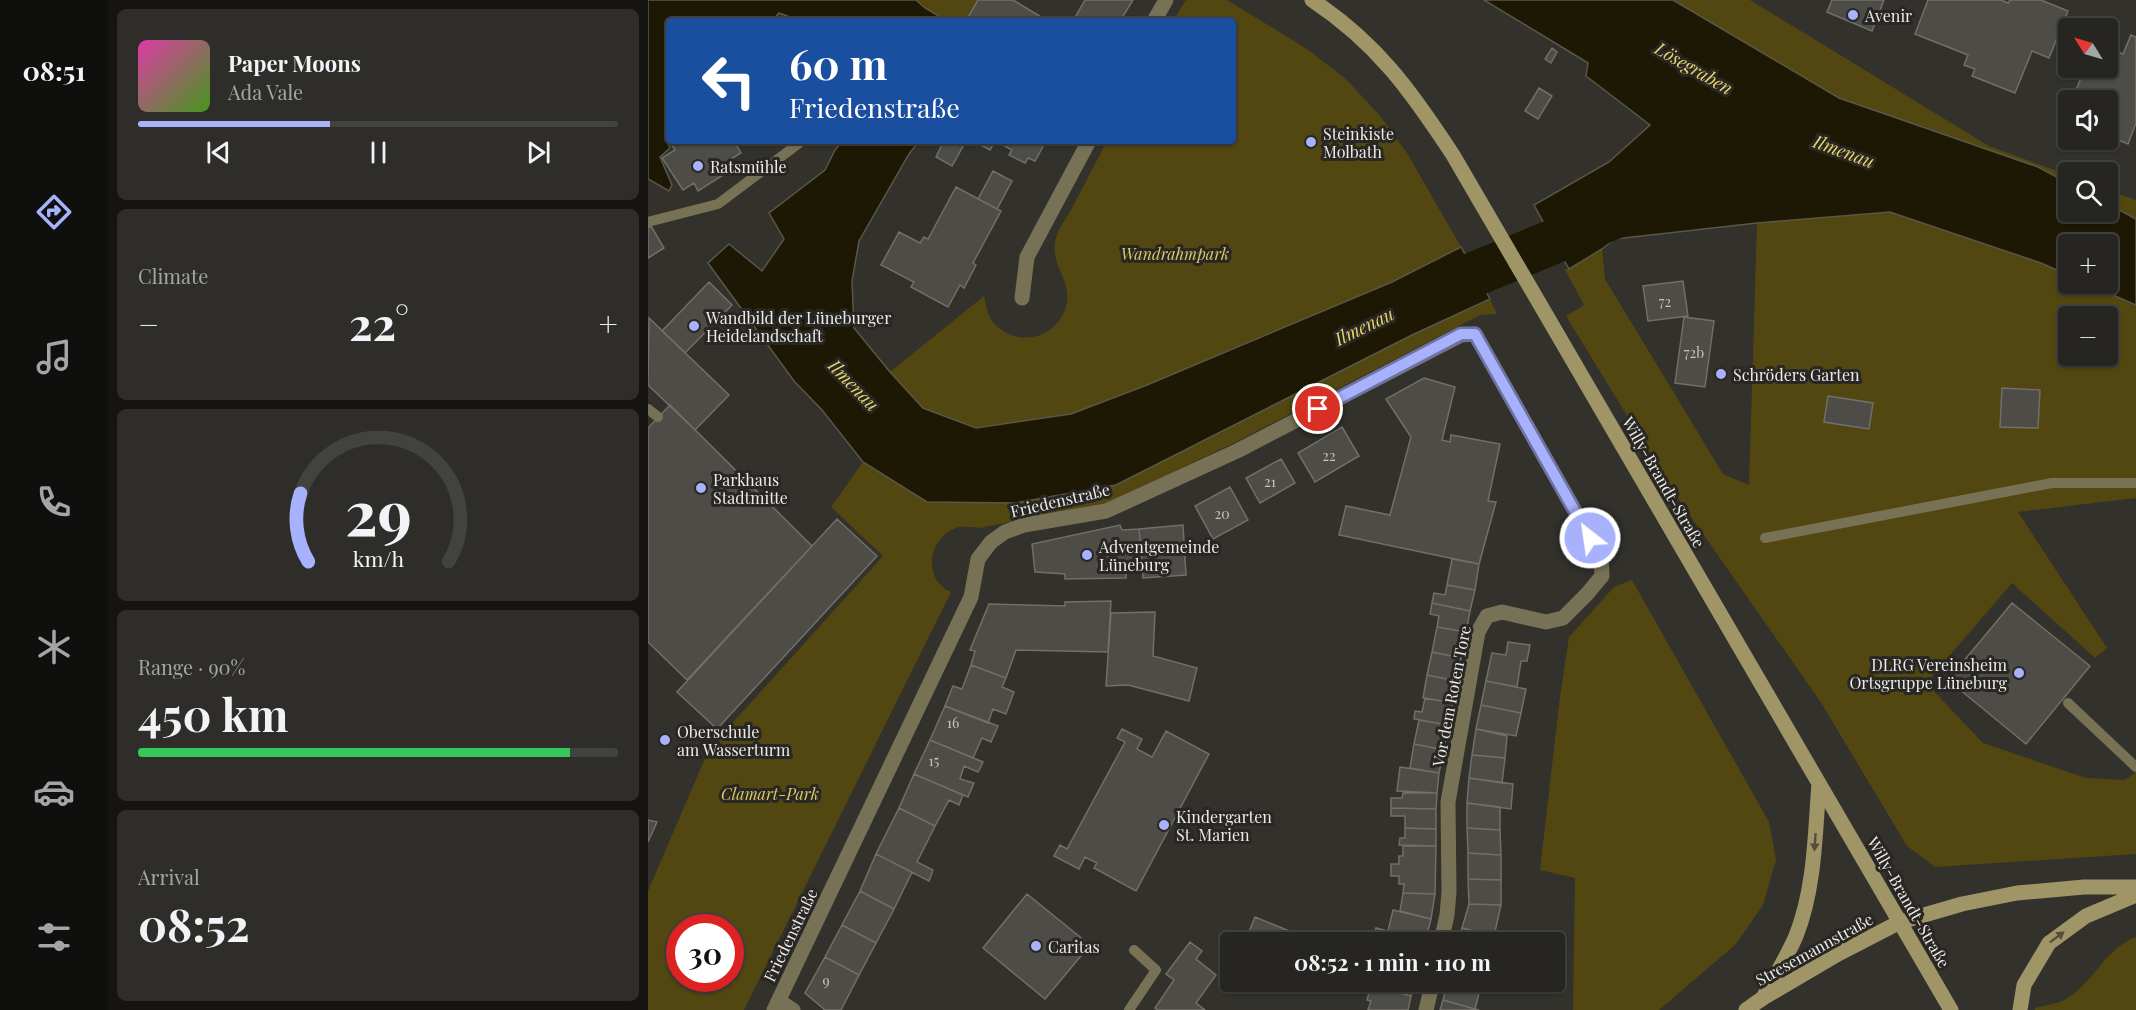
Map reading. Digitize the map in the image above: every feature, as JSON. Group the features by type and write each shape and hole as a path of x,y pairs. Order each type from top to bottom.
{"main road":[{"name":"Willy-Brandt-Straße","path":"1312,0 1339,18 1377,51 1404,83 1442,138 1949,1006"},
{"path":"1763,998 1795,937 1805,907 1814,853 1819,783"},
{"name":"Stresemannstraße","path":"1746,1010 1838,954 1900,922 1962,904 2017,893 2084,887 2136,887"},
{"path":"2020,1010 2024,985 2049,943 2086,916 2136,895"}],"street":[{"path":"1156,18 1166,0"},
{"path":"1022,298 1027,257 1087,144"},
{"name":"Friedenstraße","path":"776,1005 971,597 978,559 991,542 1005,532 1024,525 1106,511 1237,451 1461,334 1475,334"},
{"name":"Vor dem Roten Tore","path":"1443,932 1449,892 1448,802 1478,633 1487,616 1502,612 1546,622 1563,618 1602,576 1601,557 1475,334"},
{"path":"1426,1010 1430,992"},
{"path":"776,1005 793,1010"}],"lane":[{"path":"649,221 718,204 798,144"},
{"path":"648,409 658,417"},
{"path":"1765,538 2052,483 2136,483"},
{"path":"2068,703 2136,767"},
{"path":"1128,1010 1156,970 1134,950"}],"green space":[{"path":"916,0 978,0 968,18 944,18 928,10"},
{"name":"Wandrahmpark","path":"1186,0 1227,0 1307,49 1346,79 1381,117 1407,153 1461,247 1392,282 1147,385 1071,414 976,428 923,408 890,372 984,296 993,322 1010,334 1029,337 1048,331 1056,325 1067,305 1067,295 1054,248 1056,238 1105,144 1236,144 1236,18 1175,18"},
{"path":"1673,0 1750,0 1989,146 2058,171 2058,195 1839,98"},
{"path":"2118,194 2136,200 2136,226 2118,217"},
{"path":"1890,212 2058,271 2058,294 2111,294 2136,305 2136,498 2018,512 2107,648 2095,658 2012,583 1926,683 1983,743 2086,778 2125,780 2136,772 2136,854 1935,867 1907,846 1820,701 1675,494 1566,316 1584,305 1565,270 1602,249 1605,279 1723,474 1749,485 1757,223"},
{"name":"Clamart-Park","path":"1490,299 1497,314 1480,315 1234,443 1107,503 980,528 959,527 947,533 934,549 932,569 942,586 951,592 744,1010 648,1010 648,891 709,749 883,556 831,507 863,462 927,502 1412,335"},
{"path":"1632,580 1769,822 1776,860 1763,905 1736,944 1659,1010 1573,1010 1575,878 1540,870 1560,696 1569,637 1614,587"},
{"path":"2136,937 2136,1010 2035,1010 2035,1008 2063,1001 2076,992 2116,949"}],"water":[{"path":"648,0 916,0 942,18 793,18 779,13 775,18 666,18 665,137 666,144 670,148 660,157 672,185 669,191 648,179"},
{"name":"Lösegraben","path":"1484,0 1673,0 1839,98 2038,167 2058,178 2058,222 2118,222 2118,209 2136,219 2136,305 2111,294 2118,294 2118,234 2058,234 2058,271 1890,212 1757,223 1615,239 1569,269 1534,205 1609,162 1650,125 1586,76 1588,63"},
{"path":"840,144 917,144 859,241 852,281 854,328 923,408 976,428 1071,414 1147,385 1392,282 1461,247 1490,299 1412,335 1116,485 1015,503 927,502 863,462 822,410 794,381 708,263 729,244 762,271 784,239 769,213 825,170"}],"building":[{"path":"978,0 1013,0 1043,18 968,18"},
{"path":"1085,0 1133,0 1122,18 1075,18"},
{"path":"1832,0 1884,0 1872,31 1827,12"},
{"path":"1928,0 2001,0 2008,3 2010,0 2041,0 2068,11 2065,18 2058,18 2058,36 2049,58 2032,51 2015,93 1972,76 1975,69 1964,65 1968,55 1915,34"},
{"path":"2131,35 2136,37 2136,123 2128,144 2118,140 2118,90 2076,90 2081,78 2118,78 2118,52 2123,54"},
{"path":"1552,48 1557,52 1551,63 1545,59"},
{"path":"1539,88 1552,96 1538,119 1525,111"},
{"name":"Ratsmühle","path":"671,144 740,144 737,146 741,153 726,162 731,170 698,191 694,183 683,190 662,158 675,150"},
{"path":"942,144 964,144 952,166 936,157"},
{"path":"979,144 993,144 990,150"},
{"path":"1001,144 1044,144 1035,161 1028,158 1025,163 1009,155 1012,150"},
{"path":"993,171 1012,181 997,209 978,199"},
{"path":"956,187 1001,211 973,263 976,265 964,288 960,285 948,307 911,287 914,282 881,265 899,232 920,243 924,237 928,239"},
{"path":"651,226 664,248 648,258 648,228"},
{"path":"1683,281 1688,316 1648,321 1643,286"},
{"path":"709,282 732,305 685,353 662,331"},
{"path":"1684,317 1714,321 1705,387 1675,383"},
{"path":"649,318 729,395 695,430 648,385"},
{"path":"1424,378 1455,387 1442,440 1450,442 1451,435 1500,444 1488,501 1496,502 1479,564 1339,535 1346,506 1390,515 1411,437 1386,399"},
{"path":"2002,388 2040,390 2038,428 2000,427"},
{"path":"1828,396 1873,403 1869,429 1824,422"},
{"name":"Parkhaus Stadtmitte","path":"670,405 812,546 687,680 648,642 648,428"},
{"path":"1342,427 1359,456 1315,482 1298,453"},
{"path":"1281,459 1295,483 1260,503 1246,478"},
{"path":"1230,487 1248,520 1213,539 1195,506"},
{"path":"837,519 877,556 717,729 677,692"},
{"name":"Adventgemeinde Lüneburg","path":"1120,525 1122,530 1139,529 1142,567 1127,565 1126,578 1065,579 1065,574 1035,572 1032,544"},
{"path":"1183,525 1186,575 1143,578 1139,529"},
{"path":"1452,559 1479,564 1475,590 1447,585"},
{"path":"1447,585 1475,590 1470,611 1432,603 1434,593 1445,595"},
{"path":"1111,601 1108,652 1016,650 1006,678 971,665 975,651 970,650 989,604 1065,606 1065,602"},
{"path":"1432,603 1470,611 1466,632 1437,627 1439,616 1430,614"},
{"name":"DLRG Vereinsheim Ortsgruppe Lüneburg","path":"2012,603 2090,666 2026,744 1948,680"},
{"path":"1155,612 1153,656 1197,668 1189,701 1128,685 1106,686 1111,613"},
{"path":"1437,627 1466,632 1461,658 1432,652"},
{"path":"1508,642 1530,645 1527,661 1521,661 1517,687 1486,681 1492,653 1506,655"},
{"path":"1432,652 1461,658 1457,681 1427,675"},
{"path":"971,665 1006,678 1002,687 1014,692 1006,714 993,709 988,723 945,706 953,686 962,689"},
{"path":"1427,675 1457,681 1453,703 1423,698"},
{"path":"1486,681 1526,689 1521,713 1481,705"},
{"path":"1425,698 1453,703 1448,725 1414,719 1415,711 1422,712"},
{"path":"1481,705 1521,713 1516,736 1476,729"},
{"path":"945,706 998,726 991,742 982,738 973,758 930,740"},
{"path":"1419,720 1448,725 1444,750 1414,744"},
{"path":"1122,729 1142,739 1137,749 1152,757 1166,731 1209,754 1136,891 1094,868 1097,863 1085,857 1079,869 1054,856 1060,845 1067,849 1125,742 1117,738"},
{"path":"1476,729 1507,736 1505,758 1472,755"},
{"path":"930,740 983,762 978,772 964,766 960,779 974,783 968,797 914,774"},
{"path":"1414,744 1444,750 1439,773 1410,768"},
{"path":"1472,755 1505,758 1502,783 1469,778"},
{"path":"1400,767 1439,773 1437,793 1397,791"},
{"path":"914,774 963,795 959,805 949,800 935,826 899,808"},
{"path":"1469,778 1513,784 1511,809 1467,803"},
{"path":"1403,793 1437,793 1436,809 1391,808 1391,798 1402,798"},
{"path":"1467,803 1500,807 1500,830 1467,828"},
{"path":"899,808 935,826 917,862 933,870 929,881 876,854"},
{"path":"1391,808 1436,809 1436,829 1405,828 1405,816 1391,816"},
{"path":"648,820 657,822 648,842"},
{"path":"1405,828 1436,829 1436,846 1399,845 1400,838 1405,838"},
{"path":"1467,828 1500,830 1501,855 1468,853"},
{"path":"1403,846 1436,846 1435,894 1403,893 1404,884 1399,884 1399,876 1391,876 1391,864 1399,864 1399,856 1403,856"},
{"path":"1468,853 1501,855 1501,880 1468,879"},
{"path":"876,854 912,872 894,909 860,891"},
{"path":"1468,879 1501,880 1501,905 1469,904"},
{"path":"860,891 894,909 876,943 842,925"},
{"path":"1403,893 1435,894 1431,919 1400,911"},
{"name":"Caritas","path":"1027,894 1090,945 1045,999 983,948"},
{"path":"1469,904 1501,905 1495,932 1478,932 1462,928"},
{"path":"1393,910 1431,919 1428,932 1375,932 1376,928 1388,931"},
{"path":"1255,917 1292,932 1249,932"},
{"path":"842,925 876,943 859,975 825,957"},
{"path":"1462,928 1478,932 1461,932"},
{"path":"1190,942 1202,951 1196,959 1216,975 1196,1003 1205,1010 1158,1010 1155,1008 1174,980 1166,974"},
{"path":"825,957 859,975 841,1010 825,1010 805,993"},
{"path":"1369,992 1395,992 1411,996 1408,1010 1368,1010 1371,1001 1367,1000"},
{"path":"1395,992 1412,992 1411,996"},
{"path":"1445,992 1479,992 1475,1009 1443,1000"},
{"path":"1443,1000 1475,1009 1479,1010 1440,1010"}],"waterway":[{"name":"Ilmenau","path":"1420,299 1453,283 1611,218"}],"place":[{"name":"Avenir","path":"1853,15"},
{"name":"Steinkiste Molbath","path":"1311,142"},
{"name":"Ratsmühle","path":"698,166"},
{"name":"Wandbild der Lüneburger Heidelandschaft","path":"694,326"},
{"name":"Schröders Garten","path":"1721,374"},
{"name":"Parkhaus Stadtmitte","path":"701,488"},
{"name":"Adventgemeinde Lüneburg","path":"1087,555"},
{"name":"DLRG Vereinsheim Ortsgruppe Lüneburg","path":"2019,673"},
{"name":"Oberschule am Wasserturm","path":"665,740"},
{"name":"Kindergarten St. Marien","path":"1164,825"},
{"name":"Caritas","path":"1036,946"}],"route":[{"path":"1318,409 1461,334 1475,334 1590,538"}]}
